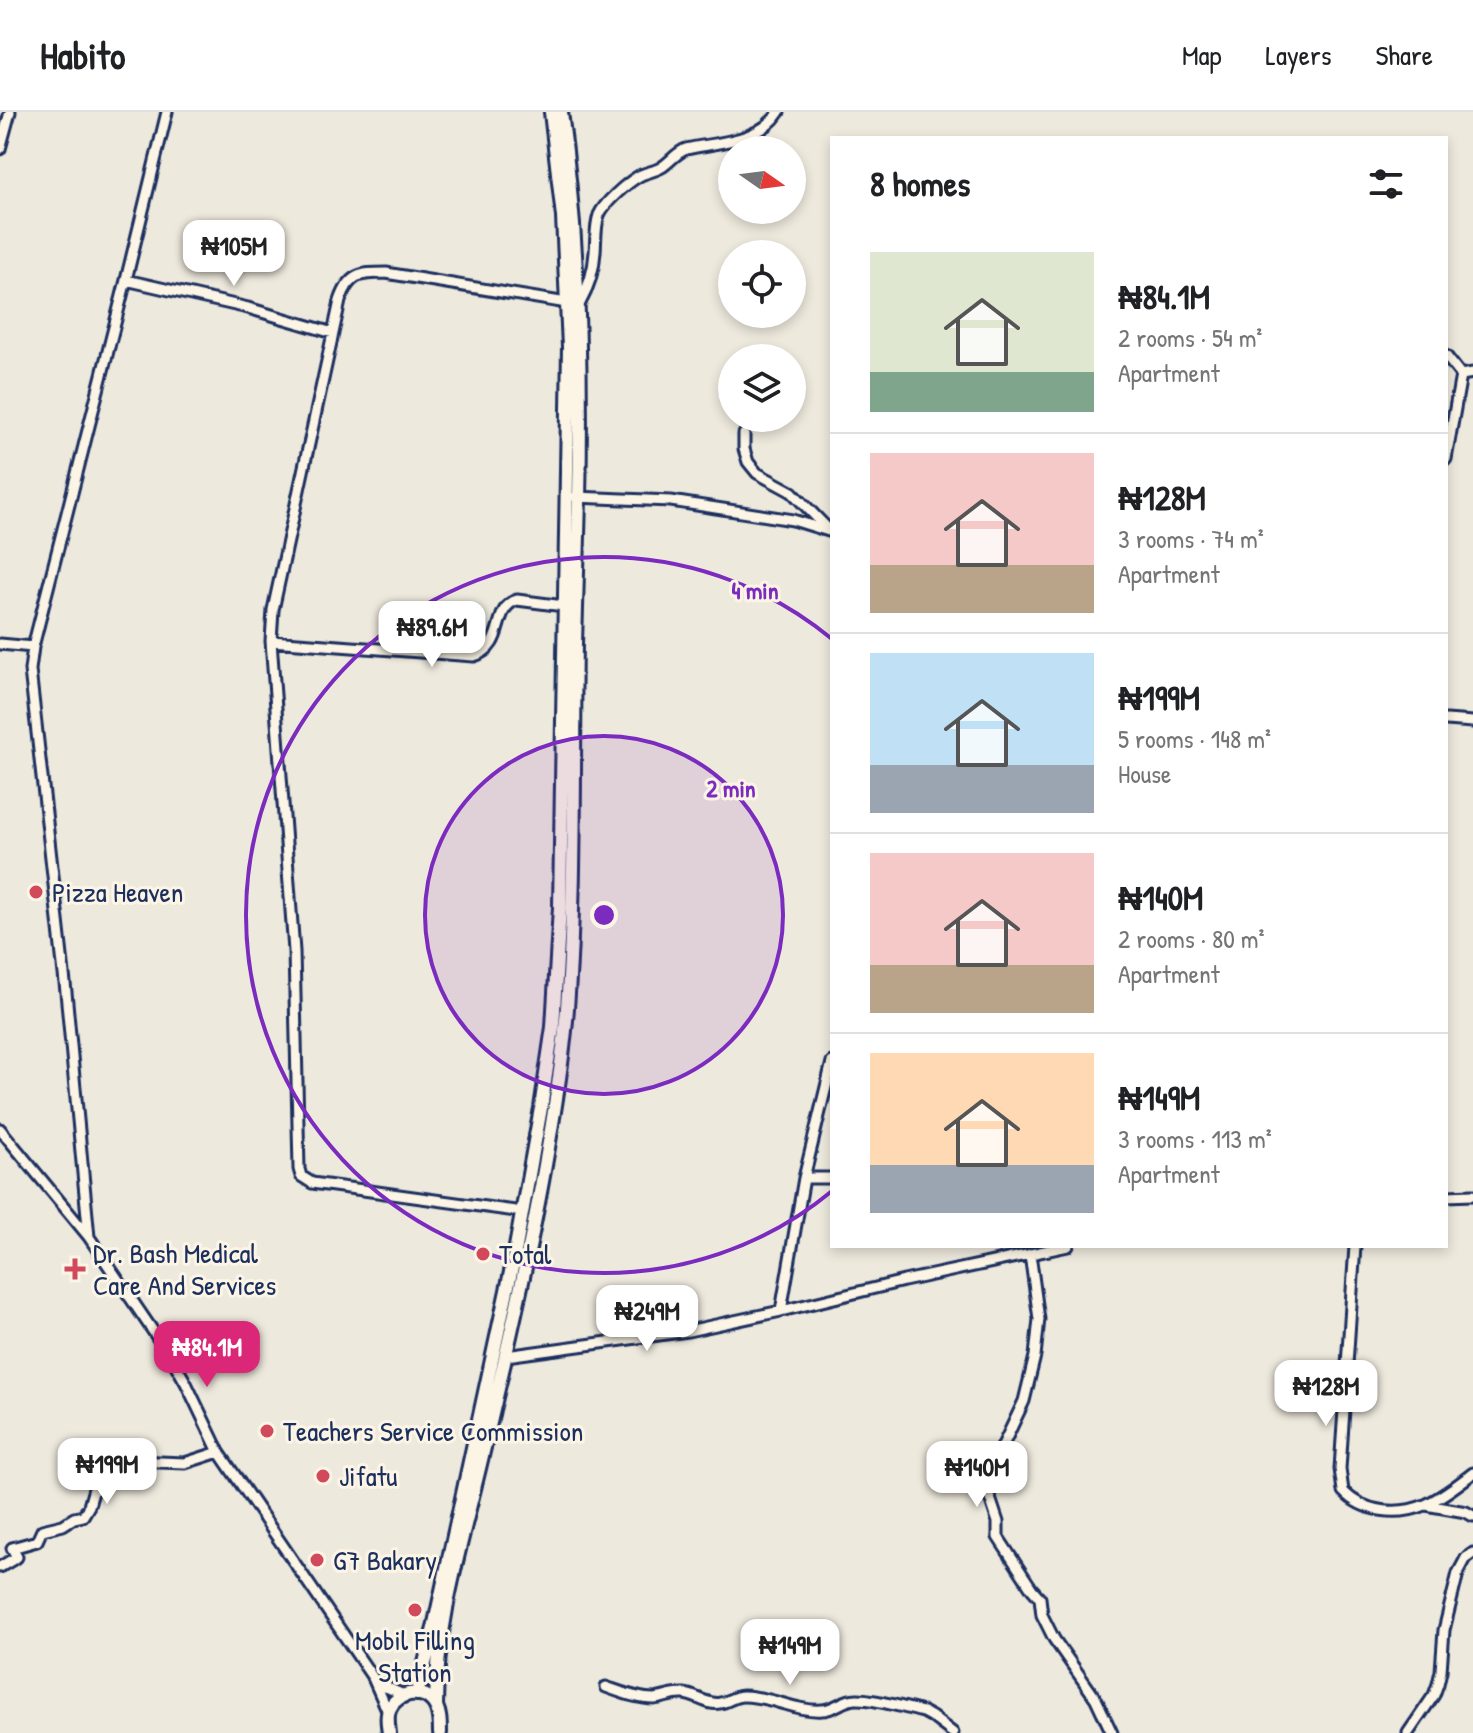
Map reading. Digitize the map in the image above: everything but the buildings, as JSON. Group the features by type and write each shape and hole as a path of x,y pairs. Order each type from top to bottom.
{"highway":[{"path":"436,1706 437,1663 444,1623 506,1356 529,1214 566,907 573,304 551,112"},
{"path":"561,112 577,269 573,304"},
{"path":"569,657 564,606 573,497"},
{"path":"410,1694 432,1639 529,1214"},
{"path":"389,1733 388,1712 394,1701 410,1694 429,1698 436,1706 440,1733"}],"street":[{"path":"0,149 10,112"},
{"path":"89,1237 66,992 30,670 33,647 167,112"},
{"path":"529,1214 312,1183 301,1176 299,1169 294,951 271,641 277,586 333,333 344,287 352,278 368,273 386,273 573,304 591,275 601,210 612,198 639,176 663,166 679,152 759,133 779,112"},
{"path":"577,269 595,255"},
{"path":"126,280 218,300 333,333"},
{"path":"1448,359 1461,375 1448,448"},
{"path":"1461,375 1473,373"},
{"path":"744,434 748,462 757,473 792,492 830,531"},
{"path":"573,497 671,501 793,520 830,532"},
{"path":"271,641 474,656 488,650 504,611 511,602 517,600 564,606"},
{"path":"0,644 33,647"},
{"path":"1448,720 1473,722"},
{"path":"781,1311 804,1178 830,1070"},
{"path":"0,1129 89,1237 180,1372 219,1452 373,1678 388,1712"},
{"path":"804,1178 830,1178"},
{"path":"1448,1196 1473,1195"},
{"path":"506,1356 688,1331 1058,1248"},
{"path":"1355,1248 1340,1469 1343,1491 1354,1501 1379,1510 1400,1511 1426,1505 1473,1473"},
{"path":"1030,1254 1039,1319 1035,1356 1024,1401 989,1477 988,1492 998,1522 998,1537 1039,1595 1042,1615 1054,1639 1092,1694 1112,1733"},
{"path":"0,1567 17,1557 12,1548 37,1541 42,1530 83,1516 95,1485 123,1466 134,1461 185,1463 219,1452"},
{"path":"1426,1505 1473,1516"},
{"path":"1408,1733 1438,1684 1444,1630 1458,1573 1466,1558 1473,1553"},
{"path":"373,1678 388,1688 410,1694"},
{"path":"606,1687 650,1699 684,1694 714,1704 745,1696 819,1711 859,1698 923,1712 953,1733"}],"place":[{"name":"Pizza Heaven","path":"36,892"},
{"name":"Total","path":"483,1254"},
{"name":"Dr. Bash Medical Care And Services","path":"75,1269"},
{"name":"Teachers Service Commission","path":"267,1431"},
{"name":"Jifatu","path":"323,1476"},
{"name":"G7 Bakary","path":"317,1560"},
{"name":"Mobil Filling Station","path":"415,1610"}]}
